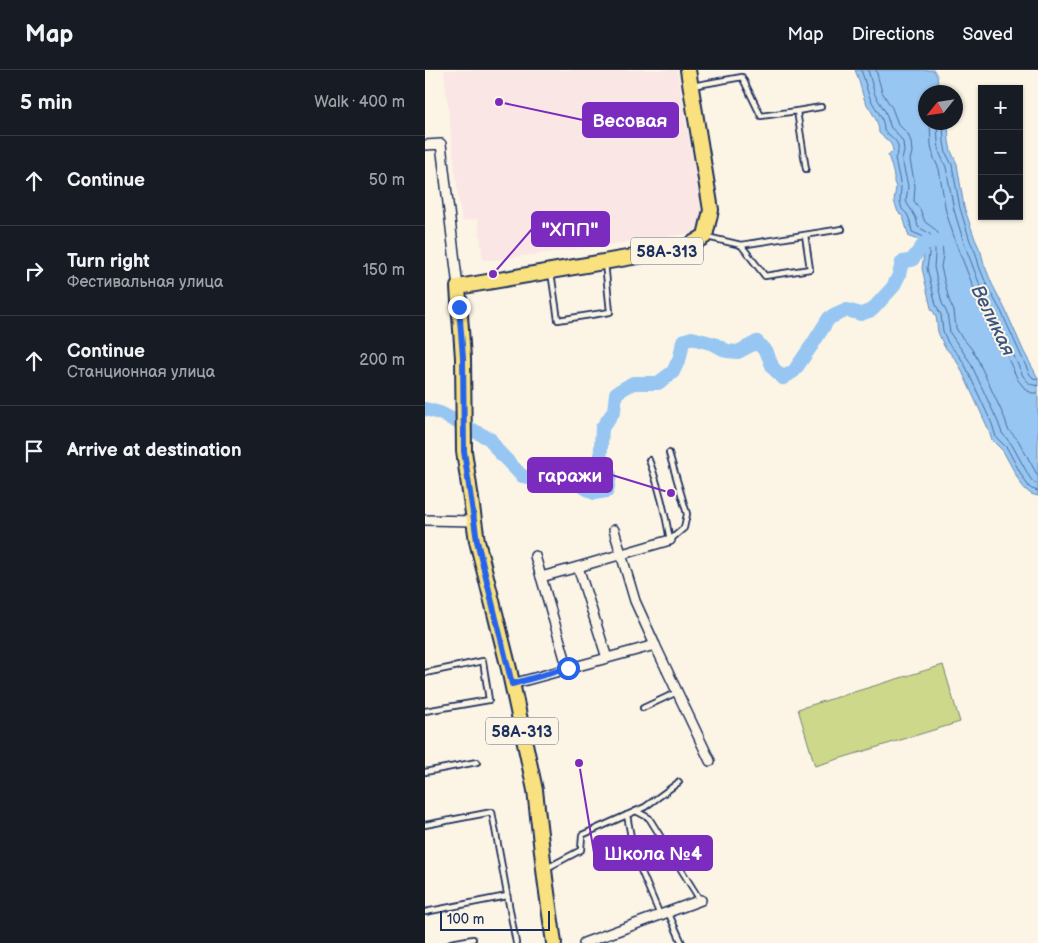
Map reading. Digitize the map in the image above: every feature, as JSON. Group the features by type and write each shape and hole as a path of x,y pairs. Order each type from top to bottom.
{"main road":[{"name":"58А-313","path":"555,943 535,790 512,684 477,541 464,451 463,358 458,287 685,248 705,236 711,210 687,70"}],"street":[{"path":"425,145 441,144 458,287"},
{"path":"425,520 475,521"},
{"path":"614,530 635,601 710,761"},
{"path":"541,577 670,540"},
{"path":"535,556 568,668"},
{"path":"578,567 607,658"},
{"path":"512,684 655,645"},
{"path":"584,943 701,900"}],"lane":[{"path":"690,86 742,78 761,116 821,107"},
{"path":"797,111 806,169"},
{"path":"705,236 741,245 842,229"},
{"path":"741,245 765,276 810,269 805,235"},
{"path":"551,271 558,320 611,312 605,262"},
{"path":"669,454 687,514 684,528 670,540"},
{"path":"649,460 661,494 670,540"},
{"path":"425,672 483,661 489,700 425,711"},
{"path":"643,708 673,694 676,690"},
{"path":"425,772 477,762"},
{"path":"544,870 581,850 583,835 645,807 679,782"},
{"path":"636,811 649,818 701,900"},
{"path":"425,825 492,812 516,943"},
{"path":"627,815 634,854 664,914 682,943"},
{"path":"425,912 507,896"},
{"path":"451,943 473,939"}],"shaded area":[{"path":"444,70 677,70 702,223 694,233 483,260 478,219 462,221"}],"green space":[{"path":"943,665 960,722 815,766 798,709"}],"water":[{"name":"Великая","path":"855,70 934,70 937,76 938,85 918,85 918,130 948,130 951,151 957,164 964,207 984,264 1024,352 1038,378 1038,496 1031,494 1021,484 1003,451 992,440 960,367 944,346 938,332 936,316 931,308 922,268 924,244 919,240 909,237 903,217 898,212 894,201 896,187 888,155 893,152 893,149 888,141 879,133 876,120 862,94"}],"waterway":[{"path":"425,409 440,413 490,439 498,451 522,476 542,480 568,470 581,470 582,486 594,493 607,491 610,475 600,465 602,428 614,411 616,393 633,383 658,383 673,372 680,357 683,341 692,338 714,344 727,351 738,352 757,342 767,353 773,368 783,378 794,371 829,318 847,310 861,314 872,310 893,287 899,275 902,262 912,260 924,244 942,240"}],"place":[{"name":"Весовая","path":"499,102"},
{"name":"\"ХПП\"","path":"493,274"},
{"name":"гаражи","path":"671,493"},
{"name":"Школа №4","path":"579,763"}],"route":[{"path":"459,307 463,358 464,451 477,541 512,684 568,668"}]}
